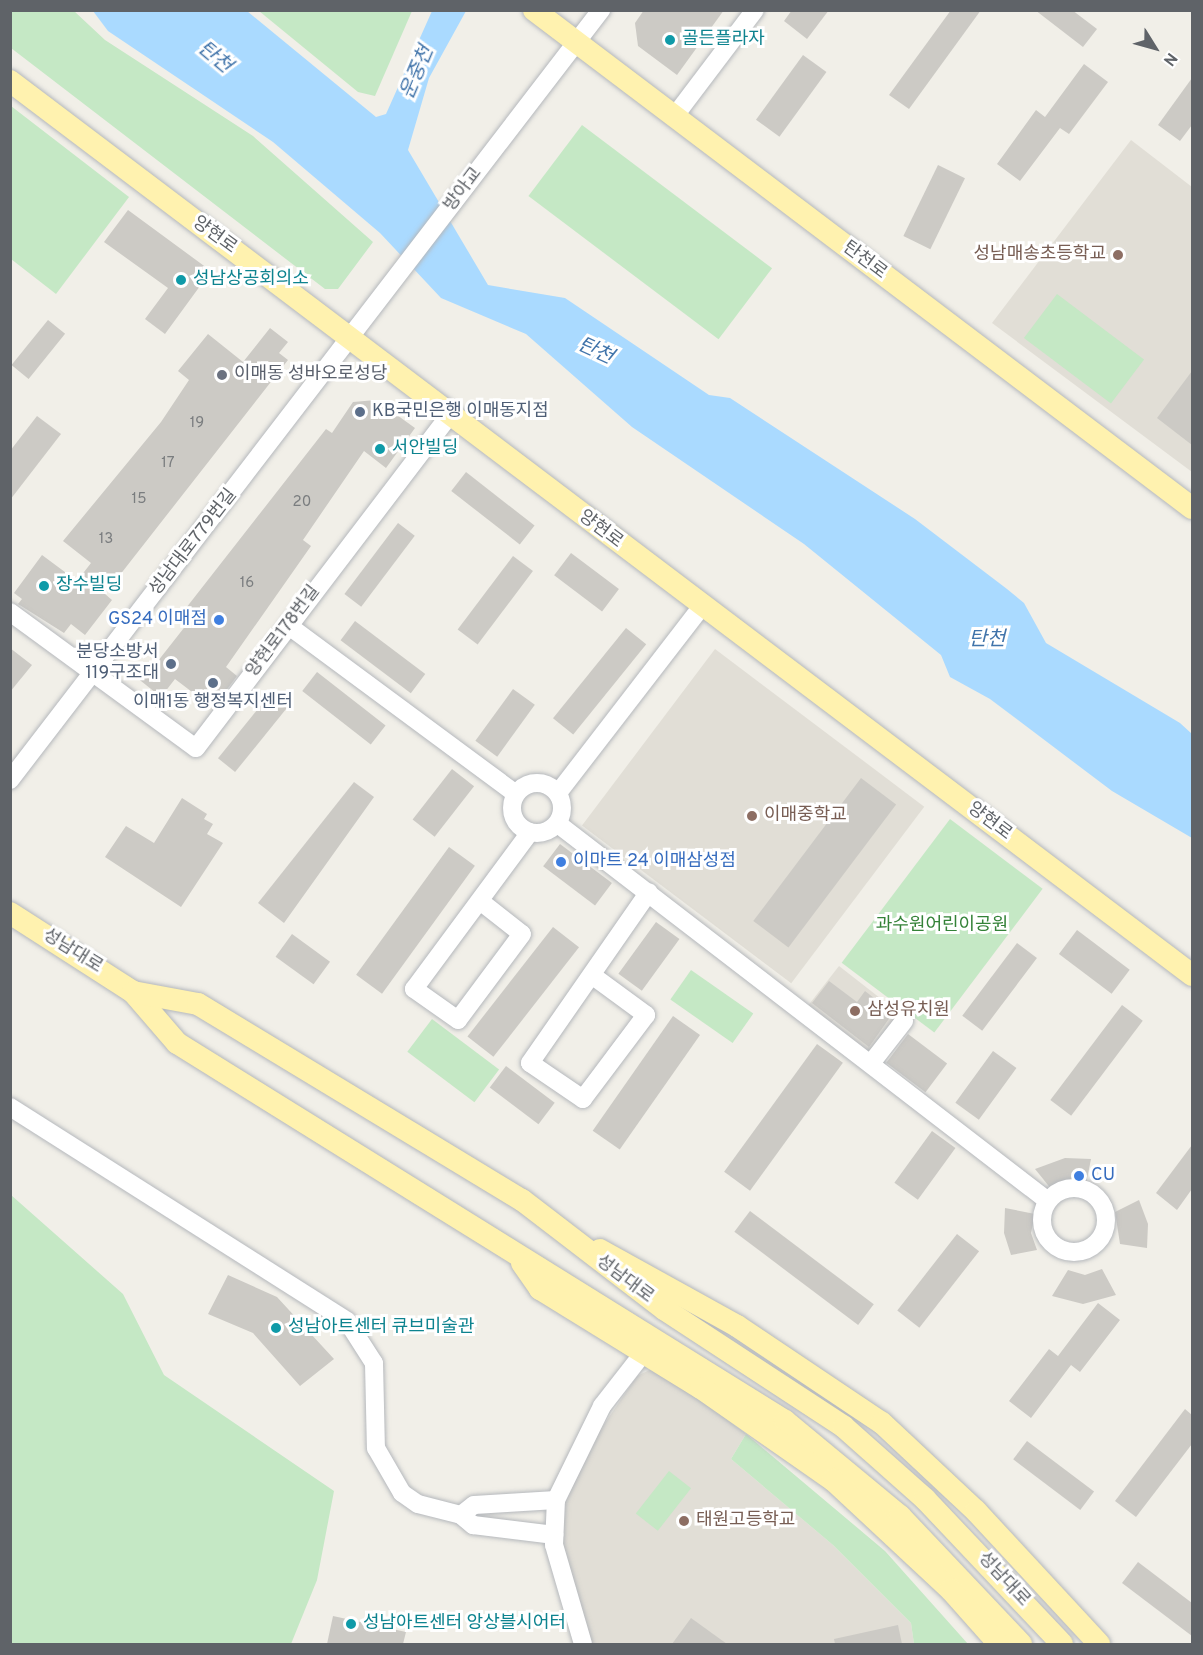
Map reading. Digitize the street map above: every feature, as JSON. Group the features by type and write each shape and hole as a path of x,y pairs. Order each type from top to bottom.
{"main road":[{"name":"탄천로","path":"536,12 1192,508"},
{"name":"양현로","path":"10,81 449,416 1192,975"},
{"name":"성남대로","path":"10,913 133,992 177,1043 818,1445 900,1516 1021,1644"},
{"name":"성남대로","path":"133,992 198,1004 522,1200 664,1310 843,1427 925,1499 1062,1644"},
{"path":"566,1234 737,1326 882,1423 976,1511 1099,1644"},
{"path":"518,1257 540,1289 644,1352 833,1479 943,1582 999,1644"}],"street":[{"path":"576,43 601,10"},
{"path":"674,117 755,10"},
{"name":"방아교","path":"376,305 576,43"},
{"name":"성남대로779번길","path":"10,780 94,674 376,305"},
{"name":"양현로178번길","path":"94,674 196,748 449,416"},
{"path":"558,793 702,606"},
{"path":"10,612 94,674"},
{"path":"289,626 516,794"},
{"path":"537,783 558,793 563,809 558,824 543,833 530,832 514,819 516,794 537,783"},
{"path":"558,824 872,1062 1048,1201"},
{"path":"480,901 522,934 458,1020 414,989 530,832"},
{"path":"593,976 646,1015 583,1099 530,1063 593,976 649,892"},
{"path":"872,1062 904,1021"},
{"path":"10,1107 347,1321 374,1363 372,1425 381,1464 418,1504 461,1515 473,1525 497,1531 554,1536"},
{"path":"583,1644 554,1536 556,1500 602,1406 644,1352"},
{"path":"461,1515 474,1505 556,1500"}],"shaded area":[{"name":"성남매송초등학교","path":"1131,140 1192,187 1192,472 992,323"},
{"name":"이매중학교","path":"715,649 924,807 791,983 582,825"},
{"name":"삼성유치원","path":"839,966 902,1015 871,1055 808,1006"},
{"name":"태원고등학교","path":"658,1366 746,1434 731,1459 833,1545 911,1623 914,1644 591,1644 562,1541 564,1501 588,1448 637,1376"}],"green space":[{"path":"10,11 74,11 105,40 253,136 373,242 338,289 325,289 11,48"},
{"path":"259,11 412,11 375,96 358,92"},
{"path":"11,106 129,197 56,294 11,259"},
{"path":"582,125 772,268 719,339 528,196"},
{"path":"1057,294 1144,360 1111,404 1024,338"},
{"name":"과수원어린이공원","path":"950,819 1043,889 934,1033 842,963"},
{"path":"691,970 753,1014 733,1043 670,999"},
{"path":"432,1019 499,1070 474,1102 407,1052"},
{"path":"11,1195 123,1294 164,1375 334,1491 317,1580 291,1644 11,1644"},
{"path":"746,1434 885,1551 968,1644 914,1644 911,1623 833,1545 731,1459"},
{"path":"669,1471 691,1488 658,1531 636,1514"}],"water":[{"name":"탄천","path":"93,11 247,11 376,117 386,114 432,11 466,11 429,78 408,150 488,285 565,298 709,395 730,398 915,519 1007,589 1024,603 1046,643 1180,723 1192,734 1192,838 1112,791 990,699 950,677 941,655 804,544 632,427 526,334 441,298 380,233 273,142 108,31"}],"building":[{"name":"골든플라자","path":"644,10 724,10 677,75 638,46 635,23"},
{"path":"792,10 829,10 807,39 784,21"},
{"path":"951,10 981,10 909,109 889,95"},
{"path":"1035,10 1072,10 1097,29 1083,47"},
{"path":"803,55 826,72 779,137 756,120"},
{"path":"1084,64 1108,82 1069,134 1060,128 1020,181 997,164 1036,110 1045,117"},
{"path":"1192,78 1192,125 1180,141 1158,125"},
{"path":"938,165 965,178 930,249 903,236"},
{"name":"성남상공회의소","path":"128,210 211,271 165,334 145,319 168,288 104,242"},
{"path":"48,320 65,334 29,379 11,365"},
{"path":"270,328 288,342 279,353 288,360 105,594 112,600 85,635 71,624 64,633 18,604 22,599 14,593 42,555 77,581 91,563 63,541 161,422 189,380 178,371 208,334 243,362"},
{"path":"1192,371 1192,445 1157,418"},
{"path":"376,400 415,428 386,468 364,451 303,540 311,546 226,667 237,676 213,708 175,679 161,697 136,677 148,662 154,666 187,624 179,617 326,429 332,433 353,402"},
{"path":"37,416 61,434 10,500 10,451"},
{"path":"466,472 535,526 520,544 451,491"},
{"path":"398,523 415,536 361,607 344,594"},
{"path":"571,553 619,589 602,611 554,575"},
{"path":"513,556 533,571 478,645 458,629"},
{"path":"355,621 425,674 411,693 341,640"},
{"path":"626,628 646,644 573,735 553,718"},
{"path":"10,648 32,665 10,692"},
{"path":"317,672 386,726 371,744 302,691"},
{"path":"274,689 291,703 235,772 218,758"},
{"path":"513,689 535,705 497,757 475,741"},
{"path":"452,769 474,786 435,837 413,819"},
{"path":"861,778 896,804 788,947 753,921"},
{"path":"354,782 374,797 284,923 258,903"},
{"path":"182,798 207,814 204,819 213,824 207,834 223,843 181,907 105,857 126,826 154,843"},
{"path":"560,844 612,883 595,905 543,866"},
{"path":"449,847 475,866 382,994 356,975"},
{"path":"656,922 679,939 642,991 618,974"},
{"path":"553,927 579,947 493,1057 467,1037"},
{"path":"1077,930 1130,970 1112,994 1059,954"},
{"path":"292,934 330,962 314,984 276,957"},
{"path":"1017,943 1037,958 982,1031 962,1016"},
{"name":"삼성유치원","path":"829,981 857,1002 865,991 893,1013 869,1047 812,1003"},
{"path":"1122,1005 1143,1021 1071,1116 1050,1100"},
{"path":"673,1016 700,1035 620,1150 593,1131"},
{"path":"908,1034 947,1063 925,1092 886,1063"},
{"path":"817,1044 843,1063 750,1191 724,1172"},
{"path":"993,1051 1016,1068 979,1120 955,1103"},
{"path":"506,1066 555,1103 538,1124 490,1088"},
{"path":"932,1131 955,1148 918,1200 894,1183"},
{"path":"1192,1145 1192,1189 1177,1210 1156,1193"},
{"path":"1065,1158 1091,1159 1086,1184 1052,1190 1035,1169"},
{"path":"1139,1200 1148,1224 1147,1248 1120,1244 1115,1212"},
{"path":"1005,1208 1035,1214 1031,1233 1037,1250 1011,1255 1004,1233"},
{"path":"750,1211 874,1304 858,1325 734,1232"},
{"path":"957,1234 979,1251 919,1328 897,1310"},
{"path":"1102,1269 1116,1295 1083,1304 1052,1296 1068,1270 1085,1275"},
{"name":"성남아트센터 큐브미술관","path":"228,1275 277,1297 334,1359 300,1386 253,1333 208,1314"},
{"path":"1098,1303 1120,1320 1080,1372 1071,1365 1031,1418 1009,1401 1049,1349 1058,1356"},
{"path":"1185,1409 1192,1415 1192,1444 1136,1517 1115,1501"},
{"path":"1027,1441 1094,1492 1080,1510 1013,1459"},
{"path":"1138,1562 1192,1603 1192,1636 1122,1583"},
{"name":"성남아트센터 앙상블시어터","path":"333,1616 406,1632 403,1644 327,1644"},
{"path":"691,1618 727,1644 672,1644"},
{"path":"898,1625 902,1644 835,1644 834,1639"}],"place":[{"name":"골든플라자","path":"670,40"},
{"name":"성남매송초등학교","path":"1118,255"},
{"name":"성남상공회의소","path":"181,280"},
{"name":"이매동 성바오로성당","path":"222,375"},
{"name":"KB국민은행 이매동지점","path":"360,412"},
{"name":"서안빌딩","path":"380,449"},
{"name":"장수빌딩","path":"44,586"},
{"name":"GS24 이매점","path":"219,620"},
{"name":"분당소방서 119구조대","path":"171,664"},
{"name":"이매1동 행정복지센터","path":"213,683"},
{"name":"이매중학교","path":"752,816"},
{"name":"이마트 24 이매삼성점","path":"561,862"},
{"name":"삼성유치원","path":"855,1011"},
{"name":"CU","path":"1079,1176"},
{"name":"성남아트센터 큐브미술관","path":"276,1328"},
{"name":"태원고등학교","path":"684,1521"},
{"name":"성남아트센터 앙상블시어터","path":"351,1624"}],"water label":[{"name":"운중천","path":"418,73"}]}
